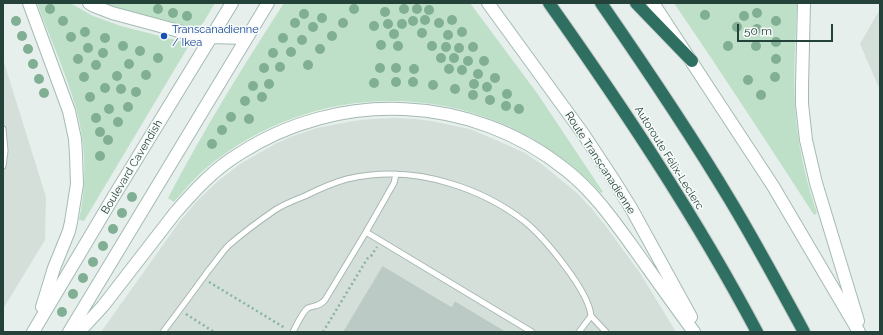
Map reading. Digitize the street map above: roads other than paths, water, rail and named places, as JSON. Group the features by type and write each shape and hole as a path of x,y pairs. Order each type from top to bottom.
{"highway":[{"name":"Autoroute Félix-Leclerc","path":"550,3 618,101 664,173 757,332"},
{"path":"601,3 672,107 722,188 756,244 804,332"},
{"path":"636,3 692,62"}],"main road":[{"path":"29,3 69,111 75,139 77,171 77,184 69,231 54,268 34,329"},
{"path":"89,3 131,19 190,34 210,37 246,38"},
{"name":"Boulevard Cavendish","path":"34,329 232,3"},
{"path":"69,332 268,3"},
{"name":"Route Transcanadienne","path":"488,3 584,135 613,179 631,208 699,332"},
{"path":"653,3 773,186 860,332"},
{"path":"804,3 802,104 806,140 816,183 860,332"},
{"path":"80,332 103,306 187,199 204,182 238,154 270,136 307,122 348,112 388,108 442,113 479,122 532,146 566,170 589,191 607,211 694,332"}],"lane":[{"path":"3,128 5,151 3,166"},
{"path":"290,331 305,310 319,306 325,300 394,183 396,174"},
{"path":"163,332 228,246 276,210 328,185 346,179 360,176 396,174 427,177 468,189 503,206 530,226 559,258 588,302 591,310 591,316 579,332"},
{"path":"366,232 532,332"},
{"path":"591,316 606,332"}],"place":[{"name":"Transcanadienne / Ikea","path":"164,36"}]}
